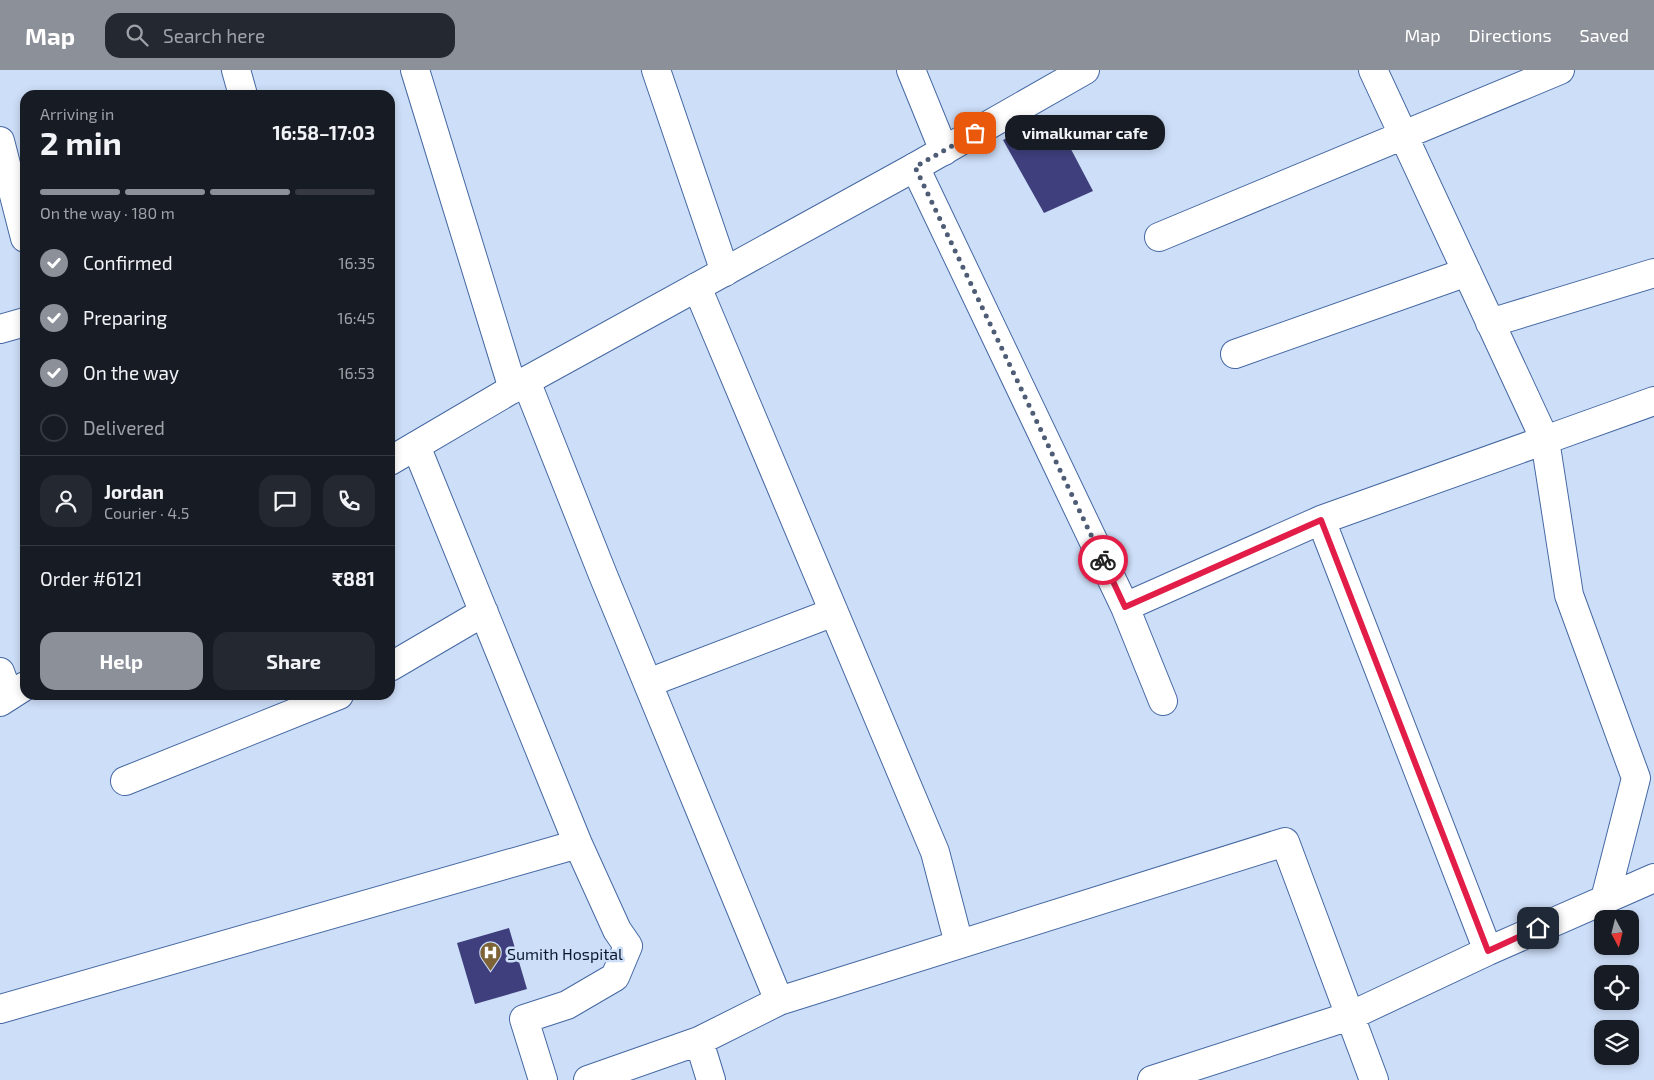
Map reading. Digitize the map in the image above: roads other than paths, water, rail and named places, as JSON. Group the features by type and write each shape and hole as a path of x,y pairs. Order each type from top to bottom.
{"street":[{"path":"236,70 242,90"},
{"path":"415,70 519,385 648,682 779,1001"},
{"path":"656,70 724,272"},
{"path":"911,70 944,152"},
{"path":"395,458 519,385 944,152 1086,70"},
{"path":"1373,70 1545,440 1569,595 1636,778 1606,899"},
{"path":"1159,238 1403,134 1560,70"},
{"path":"0,141 20,219"},
{"path":"915,167 1125,607 1163,701"},
{"path":"1236,354 1467,272"},
{"path":"1490,323 1654,273"},
{"path":"697,287 935,852 959,944"},
{"path":"0,329 20,323"},
{"path":"1125,607 1321,520 1654,401"},
{"path":"416,446 578,844 617,930 628,946 615,977 567,1005 524,1019 542,1080"},
{"path":"1321,520 1488,951"},
{"path":"395,664 484,612"},
{"path":"648,682 834,612"},
{"path":"125,781 326,700"},
{"path":"588,1080 699,1041 779,1001 1285,842 1374,1080"},
{"path":"0,1009 578,844"},
{"path":"1152,1080 1350,1016 1488,951 1654,878"},
{"path":"699,1041 711,1080"}],"place":[{"name":"vimalkumar cafe","path":"975,133"},
{"name":"Sumith Hospital","path":"491,972"}]}
